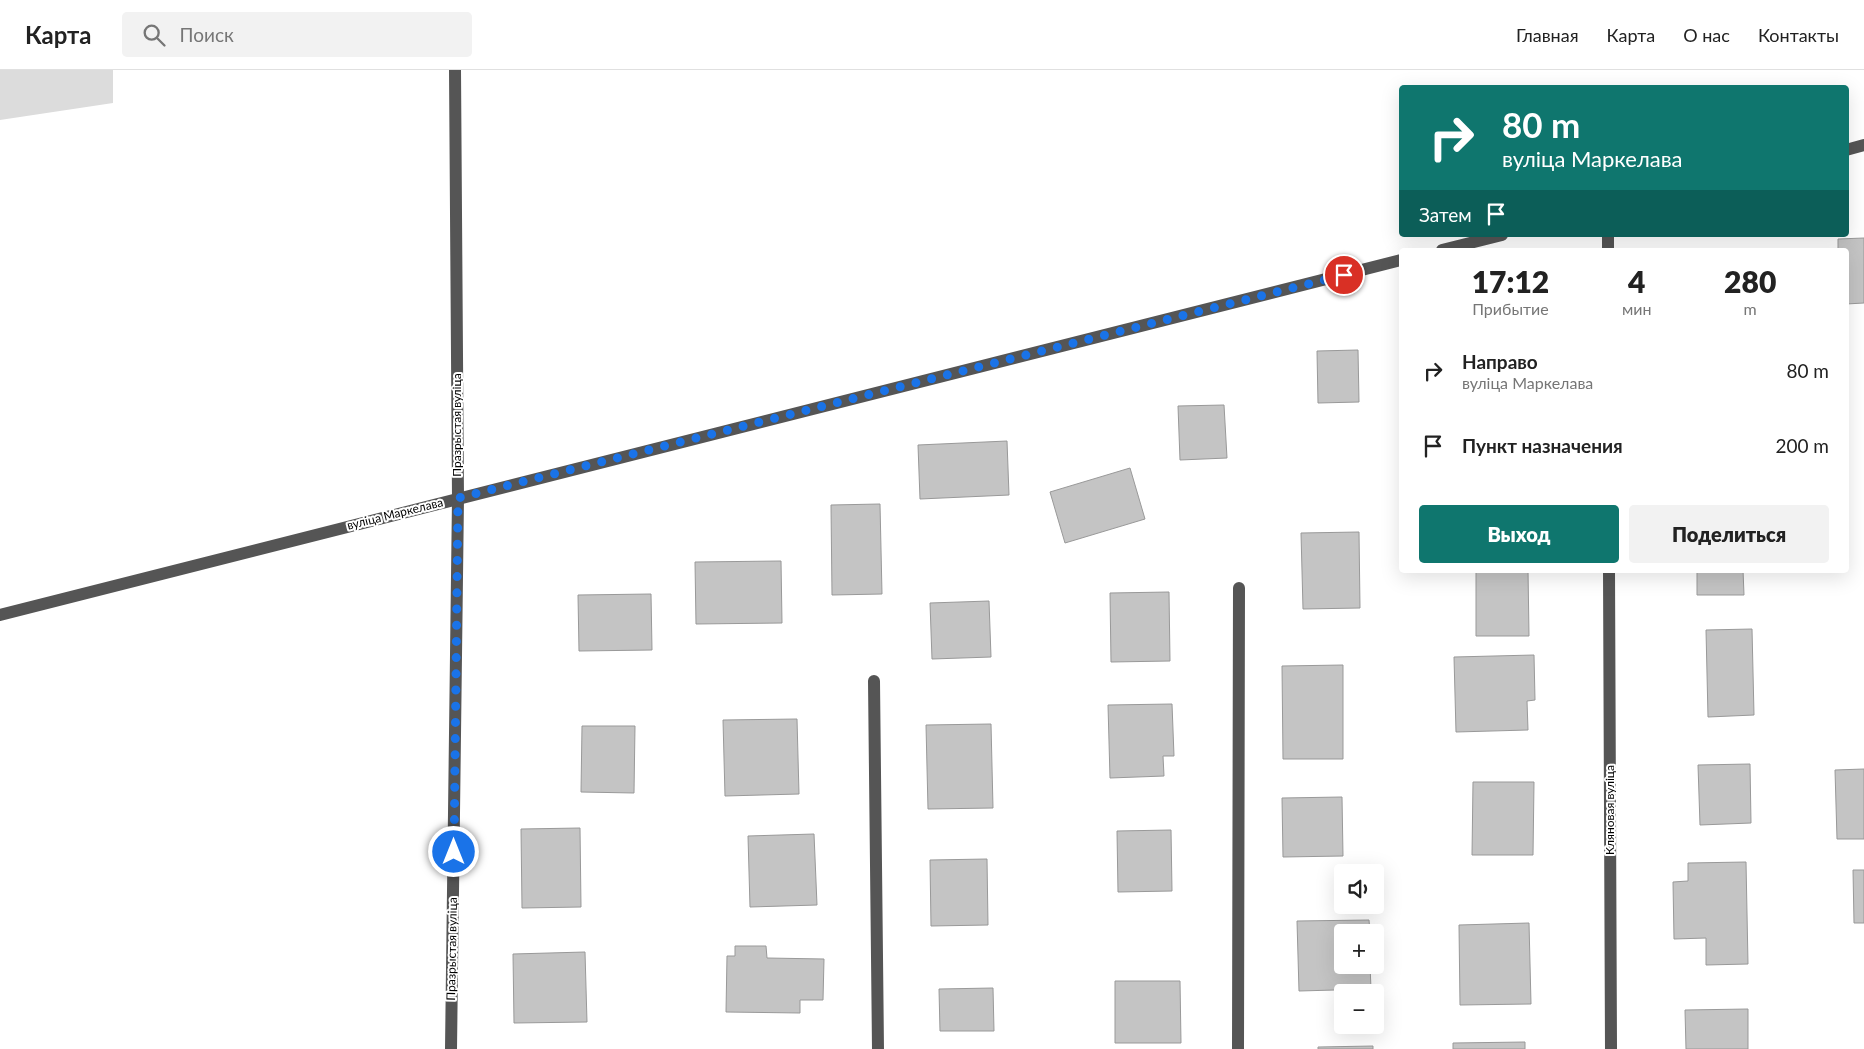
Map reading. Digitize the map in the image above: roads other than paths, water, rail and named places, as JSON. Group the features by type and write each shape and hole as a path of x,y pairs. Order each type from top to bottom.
{"street":[{"name":"Празрыстая вуліца","path":"451,1049 458,498 454,70"},
{"path":"1849,149 1864,146"},
{"path":"1450,248 1494,237"},
{"name":"вуліца Маркелава","path":"0,615 1399,261"},
{"name":"Кляновая вуліца","path":"1609,573 1611,1049"},
{"path":"1238,1049 1239,588"},
{"path":"874,681 878,1049"}]}
